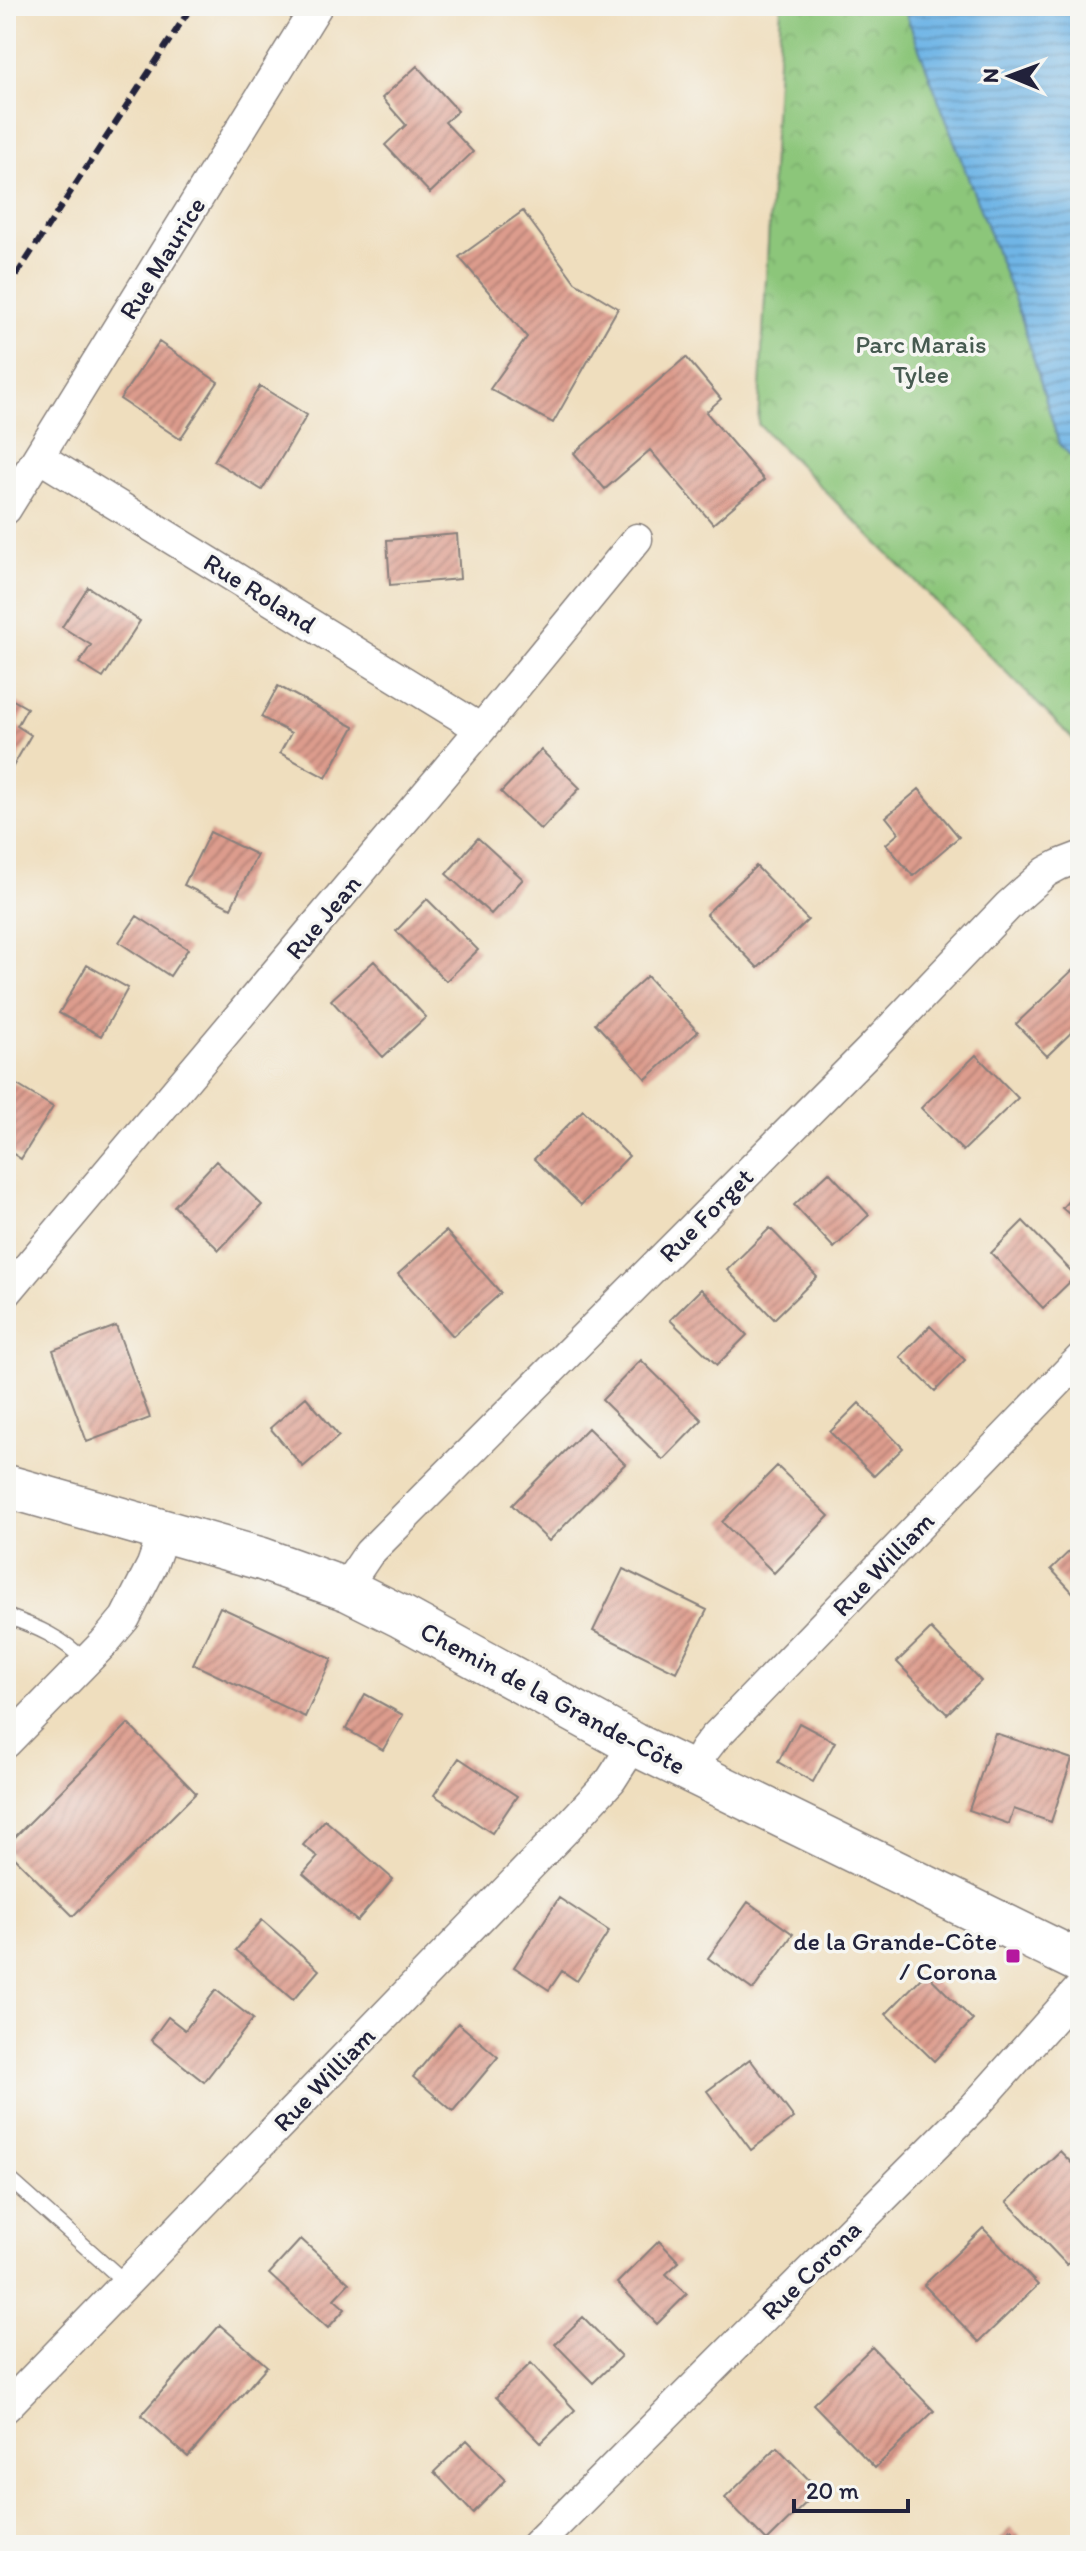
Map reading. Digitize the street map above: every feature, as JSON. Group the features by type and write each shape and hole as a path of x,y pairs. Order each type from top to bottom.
{"main road":[{"name":"Chemin de la Grande-Côte","path":"6,1486 262,1559 348,1590 634,1744 1080,1962"}],"street":[{"name":"Rue Maurice","path":"6,509 317,6"},
{"name":"Rue Roland","path":"39,457 481,729"},
{"name":"Rue Jean","path":"6,1293 637,539"},
{"name":"Rue Forget","path":"348,1590 352,1578 369,1553 868,1052 1009,905 1046,872 1080,857"},
{"name":"Rue William","path":"692,1773 714,1738 1080,1359"},
{"path":"6,1743 125,1618 152,1565 164,1531"},
{"name":"Rue William","path":"6,2407 521,1876 611,1780 634,1744"},
{"name":"Rue Corona","path":"536,2545 974,2107 1080,1988"}],"lane":[{"path":"6,1616 47,1631 86,1662"},
{"path":"6,2176 125,2282"}],"green space":[{"name":"Parc Marais Tylee","path":"781,6 1080,6 1080,746 758,424"}],"water":[{"path":"903,6 1080,6 1080,465 1059,444 1021,317"}],"building":[{"path":"417,66 458,111 445,122 473,152 430,193 385,145 406,125 382,98"},
{"path":"523,211 575,282 618,308 553,423 490,389 527,337 459,257"},
{"path":"159,342 218,382 180,439 120,399"},
{"path":"686,357 721,399 706,412 764,480 713,524 650,450 605,489 574,453"},
{"path":"260,386 307,415 262,490 214,461"},
{"path":"457,534 460,579 390,585 387,540"},
{"path":"88,587 140,621 103,678 79,663 91,645 62,627"},
{"path":"278,686 354,727 326,778 280,753 291,733 261,717"},
{"path":"6,696 27,708 17,726 31,735 8,775 6,773"},
{"path":"541,750 580,788 541,830 501,792"},
{"path":"919,789 959,837 913,876 886,844 899,833 886,817"},
{"path":"210,832 257,855 231,908 184,885"},
{"path":"478,838 523,879 491,914 446,874"},
{"path":"756,866 808,920 758,968 706,914"},
{"path":"427,899 478,950 446,981 396,931"},
{"path":"137,916 188,949 170,976 119,942"},
{"path":"374,961 426,1017 383,1057 331,1000"},
{"path":"1080,963 1080,1024 1047,1056 1016,1024"},
{"path":"87,965 128,988 101,1036 59,1013"},
{"path":"647,976 698,1032 646,1079 595,1023"},
{"path":"976,1055 1018,1098 963,1151 921,1108"},
{"path":"9,1080 53,1107 21,1159 6,1149 6,1085"},
{"path":"583,1110 629,1156 581,1205 534,1159"},
{"path":"216,1161 262,1205 219,1250 174,1206"},
{"path":"829,1172 869,1215 834,1248 794,1205"},
{"path":"1080,1188 1080,1223 1062,1208"},
{"path":"1023,1221 1076,1276 1043,1308 991,1253"},
{"path":"770,1228 817,1277 774,1319 727,1270"},
{"path":"446,1231 501,1293 453,1336 398,1274"},
{"path":"701,1289 747,1335 717,1365 670,1320"},
{"path":"116,1326 150,1418 87,1442 53,1350"},
{"path":"930,1326 965,1360 935,1391 900,1357"},
{"path":"641,1360 702,1420 663,1460 602,1400"},
{"path":"306,1397 339,1436 303,1467 270,1428"},
{"path":"859,1403 903,1448 874,1476 830,1432"},
{"path":"588,1428 625,1464 549,1541 512,1505"},
{"path":"777,1466 829,1516 774,1573 722,1522"},
{"path":"1080,1541 1080,1596 1078,1598 1051,1569"},
{"path":"623,1569 707,1610 676,1672 593,1631"},
{"path":"220,1607 332,1659 305,1717 193,1664"},
{"path":"931,1629 981,1681 947,1714 897,1662"},
{"path":"365,1694 403,1715 383,1750 346,1729"},
{"path":"799,1723 835,1742 813,1782 778,1762"},
{"path":"128,1724 196,1793 73,1916 6,1846"},
{"path":"995,1733 1072,1759 1051,1822 1014,1809 1009,1824 969,1810"},
{"path":"459,1758 517,1796 492,1833 434,1795"},
{"path":"325,1820 393,1879 357,1921 303,1874 318,1857 303,1845"},
{"path":"559,1898 609,1931 577,1981 562,1971 549,1990 514,1967"},
{"path":"748,1902 793,1934 753,1990 708,1958"},
{"path":"262,1920 319,1970 293,2000 236,1950"},
{"path":"926,1973 973,2020 934,2061 886,2014"},
{"path":"216,1990 253,2019 204,2082 151,2040 168,2017 185,2030"},
{"path":"458,2023 498,2057 453,2111 413,2077"},
{"path":"750,2059 794,2118 751,2150 707,2091"},
{"path":"1060,2151 1080,2172 1080,2252 1067,2265 1007,2202"},
{"path":"983,2228 1038,2285 979,2342 924,2285"},
{"path":"301,2239 349,2283 334,2299 345,2309 328,2328 269,2274"},
{"path":"659,2241 679,2262 666,2274 687,2294 657,2324 617,2283"},
{"path":"583,2317 621,2356 593,2383 555,2344"},
{"path":"220,2325 267,2366 188,2457 141,2415"},
{"path":"872,2347 934,2411 875,2468 813,2404"},
{"path":"531,2363 575,2410 541,2443 496,2397"},
{"path":"467,2440 506,2480 473,2513 434,2472"},
{"path":"777,2447 819,2490 767,2541 725,2498"},
{"path":"1010,2528 1029,2545 995,2545"}],"railway":[{"path":"6,291 192,6"}],"place":[{"name":"de la Grande-Côte / Corona","path":"1013,1956"}]}
